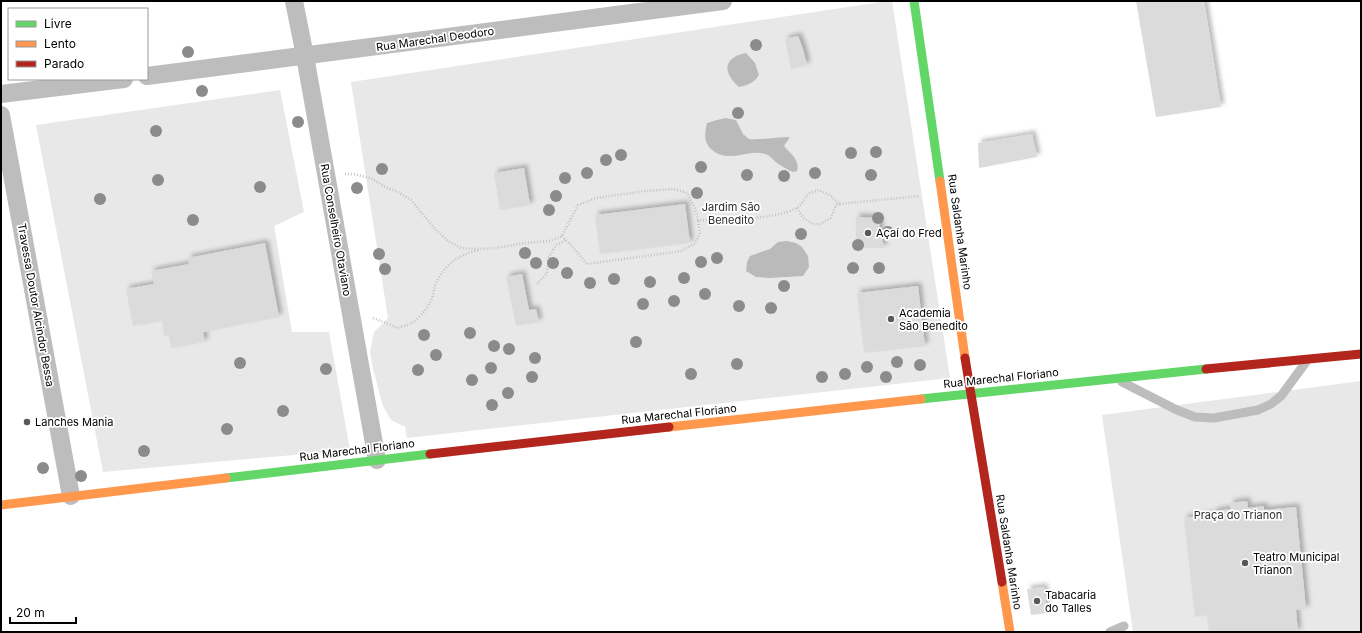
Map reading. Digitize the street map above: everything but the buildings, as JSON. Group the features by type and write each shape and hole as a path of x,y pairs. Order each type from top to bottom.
{"main road":[{"name":"Rua Saldanha Marinho","path":"914,1 970,393 1010,632"},
{"name":"Rua Marechal Floriano","path":"1,505 377,460 970,393 1361,354"}],"street":[{"name":"Rua Conselheiro Otaviano","path":"294,1 377,460"},
{"name":"Rua Marechal Deodoro","path":"148,76 723,1"},
{"path":"1,94 116,80"},
{"name":"Travessa Doutor Alcindor Bessa","path":"1,115 70,496"}],"lane":[{"path":"1116,379 1177,410 1195,417 1214,418 1258,410 1271,404 1281,396 1309,359"},
{"path":"1110,632 1124,626"}],"path":[{"path":"326,174 353,174 371,178 411,200 435,229 448,241 461,248 488,249"},
{"path":"352,320 374,317 398,328 412,323 423,313 432,299 436,283 446,267 457,258 470,252 525,243 550,241 562,236 578,205 596,198 645,191 674,189 687,194 695,208 700,234 694,244 680,251 587,264 562,236"},
{"path":"698,220 721,220 778,215 797,208 809,193 819,190 830,195 839,204 942,194"},
{"path":"797,208 803,218 814,224 820,224 831,218 836,205 843,203"},
{"path":"537,284 546,273 549,257 552,251 556,246 566,240"}],"green space":[{"name":"Jardim São Benedito","path":"892,1 950,378 407,438 405,426 391,420 383,406 370,352 374,332 388,318 351,82"},
{"path":"280,90 304,212 274,226 292,332 329,332 350,450 103,472 36,125"},
{"name":"Praça do Trianon","path":"1361,381 1361,632 1133,632 1102,415"}],"shaded area":[{"path":"746,53 755,63 759,75 750,83 739,87 734,82 728,71 729,62 738,55"},
{"path":"726,118 736,120 743,134 749,139 790,137 784,146 796,160 798,167 797,171 793,172 789,170 765,154 752,153 724,156 711,149 708,146 705,134 707,123"},
{"path":"787,241 796,243 802,247 808,256 809,267 803,276 770,278 756,277 746,271 747,262 750,256 770,249 778,242"}],"traffic: fast":[{"path":"914,1 940,181"},
{"path":"921,399 1206,369"},
{"path":"226,478 430,454"}],"traffic: slow":[{"path":"940,181 965,358"},
{"path":"669,427 921,399"},
{"path":"1,505 226,478"},
{"path":"1002,582 1010,632"}],"traffic: jam":[{"path":"1206,369 1361,354"},
{"path":"965,358 1002,582"},
{"path":"430,454 669,427"}],"place":[{"name":"Açaí do Fred","path":"868,233"},
{"name":"Academia São Benedito","path":"891,319"},
{"name":"Lanches Mania","path":"27,422"},
{"name":"Teatro Municipal Trianon","path":"1245,563"},
{"name":"Tabacaria do Talles","path":"1037,601"}]}
